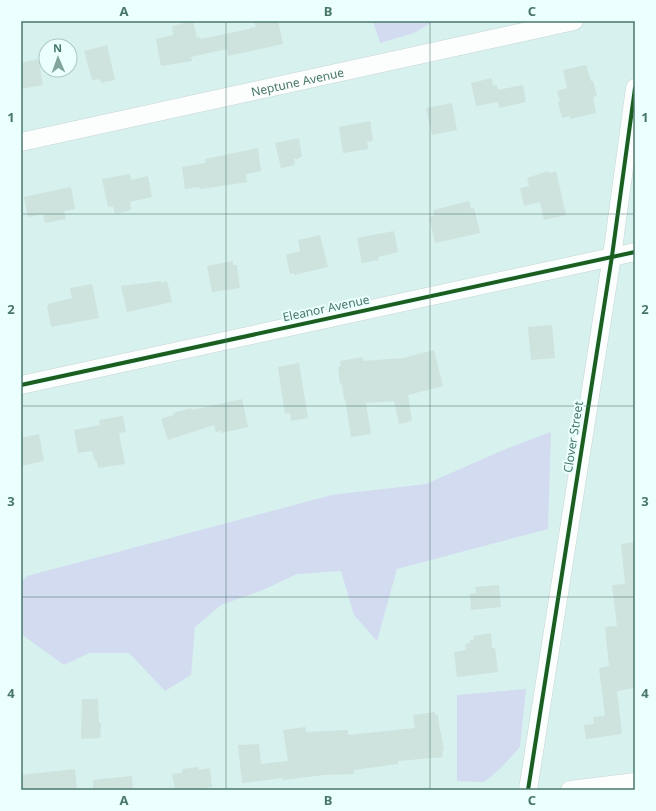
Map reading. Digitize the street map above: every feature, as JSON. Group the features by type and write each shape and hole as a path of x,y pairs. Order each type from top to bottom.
{"street":[{"name":"Neptune Avenue","path":"21,142 574,21"},
{"name":"Clover Street","path":"528,790 612,256 635,88"},
{"name":"Eleanor Avenue","path":"21,385 635,252"},
{"path":"570,790 635,782"}],"shaded area":[{"path":"21,21 635,21 635,790 21,790"},
{"path":"373,21 434,21 414,33 380,43"},
{"path":"551,432 548,529 397,569 377,641 354,615 341,571 297,574 263,590 221,605 195,627 191,675 165,691 129,653 89,653 64,665 21,634 21,582 27,576 332,495 426,484 508,448"},
{"path":"526,689 520,747 501,768 484,782 457,781 457,695"}],"building":[{"path":"193,21 197,38 200,37 201,39 256,27 254,21 278,21 283,44 228,56 227,49 191,57 192,61 161,66 156,39 173,35 172,26"},
{"path":"107,45 115,80 101,83 100,79 92,80 84,51"},
{"path":"38,59 38,78 42,78 43,85 21,89 21,63"},
{"path":"586,65 591,81 593,81 597,96 593,97 596,113 570,119 570,116 562,118 557,91 567,88 563,70"},
{"path":"492,78 493,85 497,85 498,90 523,85 526,102 499,108 498,102 476,106 471,83"},
{"path":"452,103 457,130 432,135 426,108"},
{"path":"370,121 373,141 367,142 368,149 343,153 339,127"},
{"path":"299,138 302,157 299,157 299,159 294,159 295,165 281,168 275,143"},
{"path":"258,148 261,171 246,174 247,182 202,189 199,187 185,189 182,167 206,163 205,159"},
{"path":"548,171 549,173 556,171 566,215 544,220 540,202 524,206 520,188 529,186 527,178"},
{"path":"130,174 131,180 148,176 152,197 130,202 131,210 115,214 113,206 108,207 102,179"},
{"path":"71,187 75,209 64,211 66,219 45,223 43,214 28,217 24,197"},
{"path":"469,201 471,209 474,208 480,233 435,243 429,217 434,216 433,210"},
{"path":"394,231 398,252 378,257 379,260 362,263 357,238"},
{"path":"320,235 328,267 294,275 294,273 290,274 286,255 300,251 298,240"},
{"path":"233,261 233,265 237,265 240,288 212,292 207,266"},
{"path":"161,281 161,283 167,281 172,302 127,312 121,286"},
{"path":"92,284 99,318 51,327 47,306 49,305 48,304 72,298 70,288"},
{"path":"552,325 555,358 531,360 528,327"},
{"path":"434,350 443,386 408,395 412,421 399,424 394,401 366,403 371,434 351,437 342,384 340,384 338,367 341,366 340,361 363,357 363,361 403,358"},
{"path":"299,363 308,418 291,421 290,413 285,414 278,367"},
{"path":"242,399 248,427 221,433 221,431 216,432 214,425 168,440 161,419 174,415 173,413 191,408 192,410"},
{"path":"123,416 126,432 119,433 125,464 98,468 92,451 78,453 74,430 100,425 99,420"},
{"path":"39,434 44,461 21,466 21,438"},
{"path":"635,542 635,688 617,691 622,734 586,739 584,725 594,724 593,717 605,716 599,668 609,666 605,627 617,626 612,585 625,584 621,544"},
{"path":"499,585 501,607 471,610 470,594 476,593 475,587"},
{"path":"491,633 492,648 495,648 498,672 457,677 454,652 466,650 465,644 470,643 470,640 474,640 473,636"},
{"path":"82,699 98,699 99,723 101,723 100,738 81,739"},
{"path":"435,712 435,715 438,715 444,751 442,751 443,757 398,761 398,764 354,770 354,774 324,775 283,780 283,778 242,783 238,745 259,744 261,764 288,761 283,730 306,727 306,732 348,730 348,735 415,728 413,715"},
{"path":"198,767 199,770 210,768 212,787 192,790 175,789 172,774 182,773 182,769"},
{"path":"75,769 77,790 21,790 21,775"},
{"path":"132,776 133,790 93,790 93,780"}],"cycle path":[{"path":"528,790 612,256 635,88"},
{"path":"21,385 635,252"}]}
